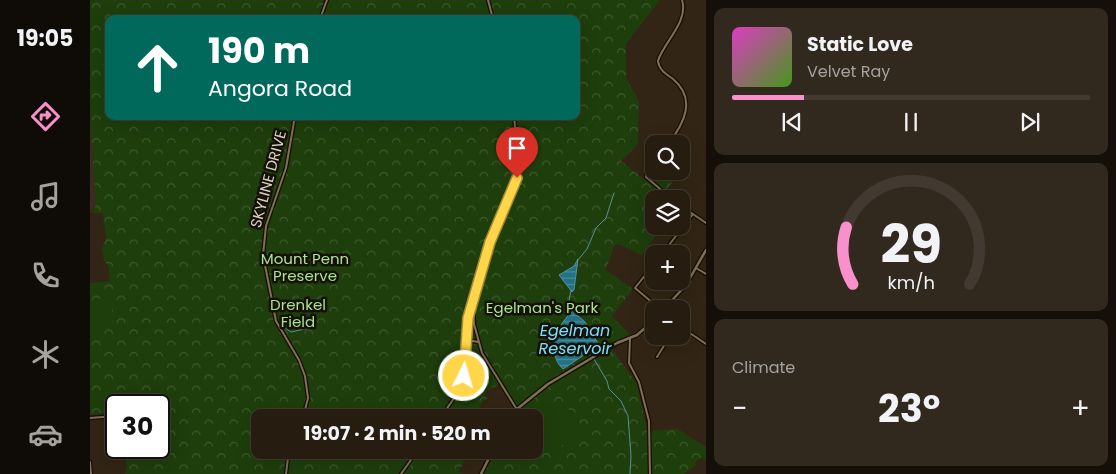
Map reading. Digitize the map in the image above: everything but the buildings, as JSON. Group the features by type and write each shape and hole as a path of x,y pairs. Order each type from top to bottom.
{"street":[{"path":"321,15 327,0"},
{"path":"488,0 492,15"},
{"path":"674,135 684,121 687,105 679,84 660,68 658,62 673,37 684,8 682,0"},
{"name":"SKYLINE DRIVE","path":"294,120 286,168 266,226 263,255 276,321 299,360 305,376 308,398 305,409"},
{"path":"446,409 463,381 466,364 467,324 490,242 517,178 518,157 514,120"},
{"path":"650,180 661,190"},
{"path":"690,212 706,223"},
{"path":"669,245 693,214"},
{"path":"673,300 682,290 706,250"},
{"path":"696,268 706,274"},
{"path":"645,275 635,288 649,300"},
{"path":"473,303 478,342 487,364 516,408 575,367 630,339 645,328"},
{"path":"690,333 706,344"},
{"path":"630,339 629,363 639,382 649,421 650,474"},
{"path":"466,344 473,341 478,342"},
{"path":"657,357 663,345"},
{"path":"90,418 105,417"},
{"path":"286,474 288,459"},
{"path":"401,474 412,459"},
{"path":"482,474 489,459"},
{"path":"90,462 91,474"}],"shaded area":[{"path":"90,120 96,204 90,214"}],"green space":[{"name":"Mount Penn Preserve","path":"90,0 660,0 626,44 626,78 639,101 638,144 621,161 658,190 645,190 645,235 656,235 649,245 645,245 645,250 641,255 619,244 614,246 606,270 633,289 612,316 631,336 610,347 637,384 647,431 678,429 706,447 706,460 702,458 696,461 695,466 684,474 484,474 492,459 543,459 543,409 519,409 501,383 484,393 487,398 479,406 481,409 251,409 251,459 465,459 459,472 463,474 125,474 127,466 125,459 170,459 170,394 105,394 105,414 90,415 90,283 110,281 108,265 104,261 102,249 106,238 103,213 92,213 96,204 90,120"},
{"path":"651,180 674,180 667,190 663,190"},
{"path":"300,296 307,296 312,300 311,311 317,315 315,321 309,320 308,313 297,311 294,305 290,308 286,307 287,300 291,300 294,303"},
{"path":"113,297 113,309 109,318 101,324 90,326 90,300"},
{"path":"294,312 300,314 302,320 300,326 294,328 288,326 286,320 288,314"},
{"path":"555,404 570,411 580,424 582,435 580,438 546,452 543,449 543,409 537,409 541,406"}],"water":[{"path":"578,259 574,290 572,292 559,275 574,266"},
{"name":"Egelman Reservoir","path":"571,310 585,322 599,345 563,369 556,360 554,349 560,327"}],"waterway":[{"path":"578,260 587,249 596,228 606,218 614,193"},
{"path":"571,290 568,306 571,311"},
{"path":"279,324 291,332 314,327"},
{"path":"594,359 607,381 609,389 621,401 628,416 631,456 630,474"}],"route":[{"path":"464,376 466,371 466,330 469,312 490,242 517,178"}],"park label":[{"name":"Egelman's Park","path":"542,307"},
{"name":"Drenkel Field","path":"298,312"}]}
